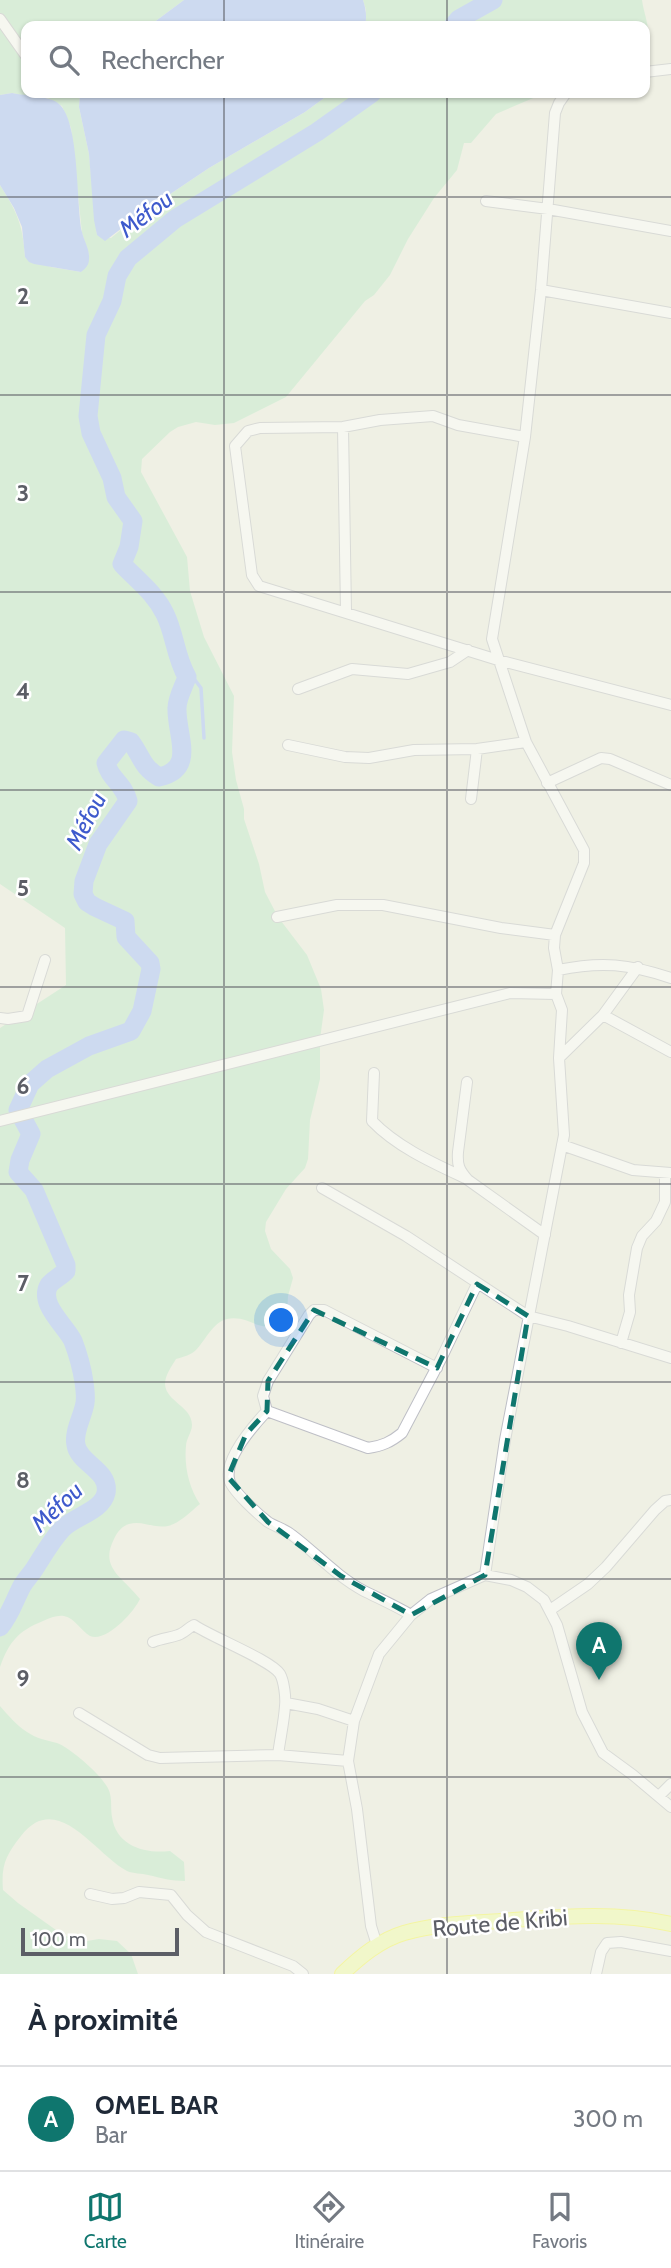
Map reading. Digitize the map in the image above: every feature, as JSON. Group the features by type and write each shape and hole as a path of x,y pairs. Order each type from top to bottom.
{"main road":[{"name":"Route de Kribi","path":"342,1974 377,1945 404,1933 444,1925 599,1914 644,1917 671,1924"}],"street":[{"path":"0,19 21,48"},
{"path":"650,71 671,69"},
{"path":"485,1576 505,1440 564,1135 559,1058 562,1010 556,994 558,970 554,948 555,935 584,863 584,850 526,742 492,639 525,437 541,290 555,113 562,98"},
{"path":"486,201 671,231"},
{"path":"541,290 671,313"},
{"path":"525,437 458,425 433,416 380,420 343,427 260,428 248,431 235,446 255,582 259,586 498,660 671,705"},
{"path":"343,427 346,612"},
{"path":"298,689 352,669 408,674 450,662 468,650"},
{"path":"289,745 345,757 369,758 425,749 477,749 526,742"},
{"path":"471,799 477,749"},
{"path":"547,783 601,758 610,759 671,785"},
{"path":"276,917 337,905 383,905 439,918 555,935"},
{"path":"0,1018 27,1016 45,960"},
{"path":"558,970 616,964 638,967 671,978"},
{"path":"559,1058 603,1015 638,967"},
{"path":"0,1121 510,993 556,994"},
{"path":"603,1015 671,1052"},
{"path":"374,1073 372,1121 385,1134 468,1180 545,1235"},
{"path":"467,1082 457,1163 468,1180"},
{"path":"562,1145 634,1170 668,1173 665,1202 656,1221 642,1236 637,1248 629,1295 630,1312 621,1343"},
{"path":"322,1188 407,1236 528,1316 671,1359"},
{"path":"267,1411 368,1448 383,1446 402,1433 477,1284"},
{"path":"267,1411 263,1396 268,1381 314,1310 324,1311 437,1368"},
{"path":"267,1411 246,1434 234,1456 228,1477 232,1488 268,1522 290,1533 341,1576 411,1615"},
{"path":"550,1610 588,1584 655,1510 665,1501 671,1500"},
{"path":"377,1945 371,1926 357,1809 348,1761 354,1721 379,1654 411,1615 432,1599 485,1576 510,1580 527,1587 544,1600 557,1625 582,1712 603,1753 671,1807"},
{"path":"153,1642 180,1635 194,1625 275,1669 280,1675 286,1703 278,1755"},
{"path":"286,1703 318,1709 354,1721"},
{"path":"79,1713 148,1755 160,1758 278,1755 348,1761"},
{"path":"659,1796 671,1784"},
{"path":"90,1894 112,1899 139,1892 171,1895 187,1915 206,1932 293,1966 303,1974"},
{"path":"596,1974 601,1952 607,1943 621,1942 671,1951"}],"highlighted area":[{"path":"477,1284 528,1316 485,1575 411,1615 341,1576 268,1522 228,1477 246,1434 267,1411 268,1381 314,1310 437,1368"}],"green space":[{"path":"0,0 184,0 156,21 21,21 21,95 0,95"},
{"path":"363,0 642,0 647,21 365,21"},
{"path":"48,98 80,98 79,107 89,154 97,235 111,238 139,215 209,168 324,98 533,98 496,114 471,143 464,143 457,170 434,198 408,239 390,275 374,295 365,301 286,397 234,423 215,425 196,422 178,427 142,459 141,472 187,557 190,591 204,637 234,696 232,752 236,780 265,892 278,917 307,955 321,989 324,1010 320,1039 320,1079 310,1120 305,1168 286,1189 266,1222 265,1231 271,1249 290,1269 293,1278 287,1315 271,1326 236,1318 222,1321 194,1352 176,1359 166,1377 166,1390 191,1419 192,1428 186,1443 186,1461 190,1484 200,1504 172,1525 163,1527 134,1523 124,1526 117,1534 110,1549 111,1565 140,1599 119,1625 96,1637 87,1634 68,1617 51,1618 27,1629 16,1638 0,1667 0,1028 66,985 65,928 0,884 0,185 18,219 25,257 51,267 81,272 89,255 82,233 71,128 62,106"},
{"path":"0,1706 23,1729 38,1738 62,1745 100,1777 110,1794 115,1827 126,1841 142,1849 170,1851 184,1862 185,1881 129,1872 76,1829 48,1819 35,1823 21,1836 6,1861 3,1890 18,1903 63,1935 81,1942 99,1939 117,1941 131,1954 138,1974 0,1974"}],"water":[{"path":"184,0 363,0 366,13 366,21 156,21"},
{"path":"12,93 21,94 21,98 50,99 59,104 66,114 74,145 82,232 89,256 88,265 81,272 34,264 25,257 22,227 0,185 0,95"},
{"path":"80,98 324,98 209,168 105,241 97,235 94,220 89,154 79,107"}],"waterway":[{"name":"Méfou","path":"457,21 493,0"},
{"name":"Méfou","path":"0,1627 23,1584 58,1534 67,1524 94,1509 106,1493 103,1478 78,1452 76,1445 85,1401 83,1377 73,1341 54,1315 47,1300 49,1285 66,1271 66,1265 34,1190 18,1172 31,1134 18,1110 30,1084 47,1069 89,1046 131,1031 142,1011 150,963 126,937 125,921 87,902 83,894 84,881 98,844 128,801 106,763 124,740 131,742 146,765 159,777 178,767 182,750 177,708 187,677 161,606 122,564 129,547 133,521 116,497 112,478 91,433 88,416 96,335 112,301 117,276 128,258 175,219 317,132 365,98"},
{"path":"195,680 201,688 204,738"}],"place":[{"name":"OMEL BAR","path":"599,1680"}]}
